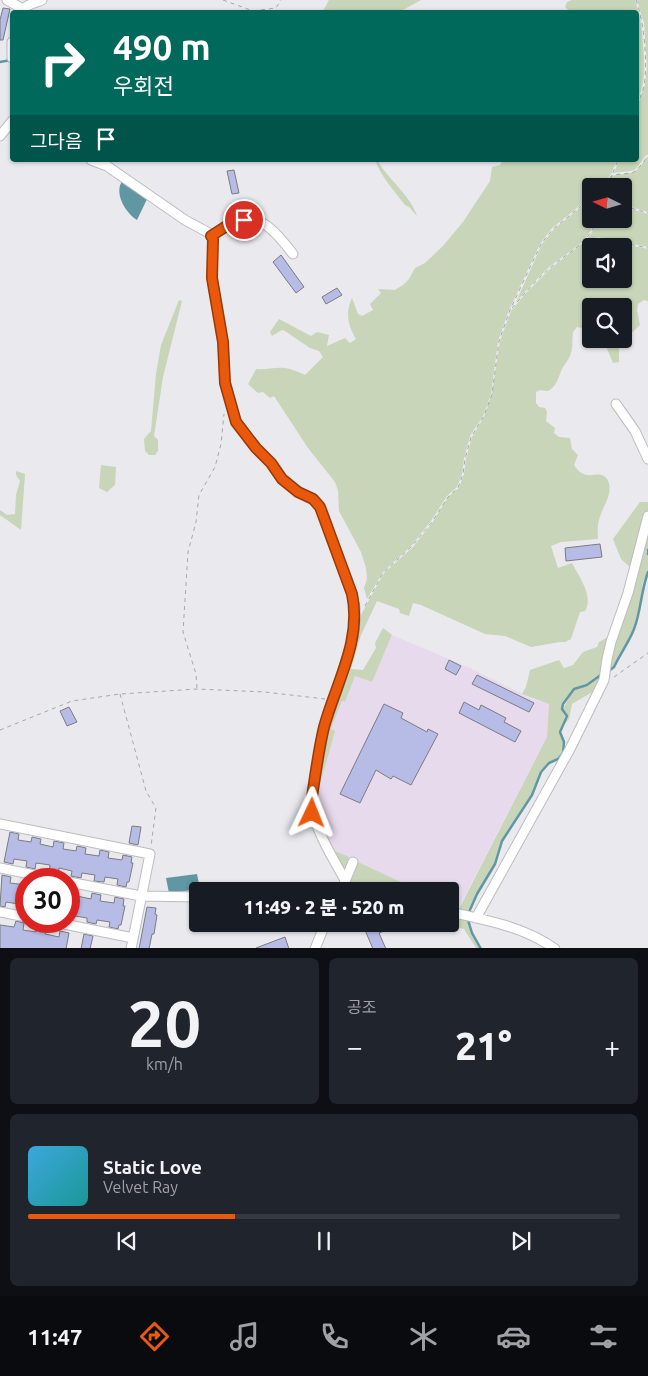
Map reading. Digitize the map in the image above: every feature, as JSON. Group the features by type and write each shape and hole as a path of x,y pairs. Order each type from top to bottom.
{"street":[{"path":"7,0 21,10"},
{"path":"24,10 42,0"},
{"path":"0,136 10,124"},
{"path":"96,162 107,166 191,223 210,232 213,239 212,278 223,342 225,383 236,422 286,482 298,492 313,499 320,507 352,594 355,608 354,634 324,729 311,803 312,813 328,849 345,880"},
{"path":"211,236 236,220 251,219 270,228 293,254"},
{"path":"616,404 635,431 648,459"},
{"path":"476,918 570,749 604,680 611,642 628,593 648,516"},
{"path":"0,824 150,854 131,948"},
{"path":"345,880 353,862"},
{"path":"0,868 15,871"},
{"path":"80,884 141,896 189,898"},
{"path":"0,912 15,915"},
{"path":"459,914 533,935 555,948"},
{"path":"80,927 133,938"},
{"path":"315,948 322,932"}],"path":[{"path":"223,0 250,10"},
{"path":"261,10 276,8 281,0"},
{"path":"636,0 643,23 646,66 644,85 639,99"},
{"path":"610,178 612,175 632,173 637,170 648,156"},
{"path":"611,178 617,162"},
{"path":"364,607 383,573 412,546 432,522 448,497 458,488 471,437 484,416 492,394 499,341 510,310 541,244 553,229 582,205"},
{"path":"632,208 648,213"},
{"path":"510,310 524,293 550,268 582,243"},
{"path":"632,245 648,248"},
{"path":"197,689 196,674 183,632 188,552 196,522 199,495 215,466 223,435 223,416 229,399"},
{"path":"604,680 615,676 648,653"},
{"path":"0,730 72,701 120,694 197,689 265,692 334,699"},
{"path":"120,694 146,791 156,808 150,854"}],"shaded area":[{"path":"392,635 470,668 532,699 549,704 547,737 459,907 459,882 400,882 335,852 314,806 331,729 342,701 345,702 355,676 372,682"}],"green space":[{"path":"329,0 421,0 403,10 324,10"},
{"path":"572,0 635,0 638,10 568,10 565,7 567,2"},
{"path":"637,0 648,0 648,155 646,155 636,169 614,173 618,162 639,162 639,102 645,85 647,66 644,23"},
{"path":"639,16 644,52 642,89 639,97"},
{"path":"648,157 648,212 632,207 632,178 611,178 612,176 636,171"},
{"path":"376,162 378,162 410,201 417,216 405,205"},
{"path":"502,162 616,162 608,178 582,178 582,204 552,228 540,244 509,310 498,341 491,394 483,416 470,436 462,474 457,487 447,496 431,521 411,546 383,572 367,599 364,588 367,579 366,568 361,552 339,511 338,491 335,482 308,448 274,396 270,398 263,392 258,393 248,384 256,369 285,368 305,375 323,357 319,351 310,348 285,331 282,330 272,336 270,332 279,319 311,336 317,332 329,335 327,346 345,338 350,343 356,339 348,319 352,298 358,314 362,316 373,310 370,304 381,293 378,289 395,290 403,285 415,268 425,263 443,246 463,222 490,181 492,167 500,165"},
{"path":"582,206 582,228 592,228 576,247 548,268 516,302 542,244 554,229"},
{"path":"632,209 648,214 648,247 632,244 632,238 588,238 594,228 632,228"},
{"path":"582,244 582,288 632,288 632,246 648,249 648,301 644,300 638,304 637,310 640,325 632,333 632,298 582,298 582,328 577,327 573,332 570,355 558,380 548,391 540,390 536,392 536,403 539,407 545,408 547,412 546,421 555,428 554,433 559,437 570,438 572,449 578,455 574,465 584,474 604,476 609,484 609,494 598,522 598,539 561,542 551,546 558,568 572,563 587,593 588,599 585,611 580,612 571,639 565,642 531,647 505,636 485,634 421,605 413,603 409,616 400,613 399,609 377,601 361,635 351,669 363,670 376,648 375,643 383,628 392,635 372,682 355,676 345,702 342,701 331,729 335,731 314,806 335,851 349,857 344,873 321,830 314,812 313,803 326,728 362,613 384,573 413,547 433,522 448,497 459,488 472,437 484,417 492,394 500,341 511,311 550,269"},
{"path":"179,300 182,301 163,377 154,436 158,440 158,451 155,455 149,455 145,451 144,439 151,431 156,374 161,345"},
{"path":"607,348 619,348 619,362 613,363"},
{"path":"101,465 116,467 115,485 107,492 99,488"},
{"path":"16,471 25,474 21,530 0,515 0,510 7,515 15,514 16,495 20,481"},
{"path":"640,502 648,502 648,513 603,672 587,684 573,688 562,704 561,709 565,716 559,732 563,742 562,753 540,771 531,794 501,841 494,864 468,911 466,913 459,911 547,737 549,704 522,694 526,687 530,670 559,660 564,668 573,665 583,652 597,647 599,642 610,636 632,569 621,559 613,539"},
{"path":"648,523 648,549 646,552 648,555 648,570 643,582 640,604 632,631 614,667 608,671 609,659"},
{"path":"602,675 599,688 572,704 569,719 561,729 567,716 563,709 574,689 588,686"},
{"path":"358,862 401,882 349,882"},
{"path":"459,917 467,918 472,934 481,948 476,948 464,929 459,928"}],"water":[{"path":"123,180 148,197 137,220 128,212 122,202 119,190"},
{"path":"197,874 199,882 189,882 189,890 169,893 166,878"}],"building":[{"path":"3,8 10,9 3,40 0,40 0,20"},
{"path":"234,170 239,193 232,194 227,171"},
{"path":"281,255 304,287 296,293 273,262"},
{"path":"337,288 342,295 326,304 322,297"},
{"path":"600,544 602,557 566,561 565,548"},
{"path":"449,660 461,666 456,675 445,669"},
{"path":"477,675 534,703 529,712 472,684"},
{"path":"464,702 479,710 481,705 506,718 504,722 521,731 515,742 459,713"},
{"path":"384,704 403,713 401,718 427,732 428,729 438,734 411,785 393,776 391,779 376,770 360,803 340,794"},
{"path":"69,707 77,722 67,726 60,711"},
{"path":"132,826 141,827 138,845 129,843"},
{"path":"10,832 19,834 18,840 31,842 32,837 41,839 40,844 53,847 54,841 64,843 63,849 76,851 77,846 86,848 85,854 99,856 100,850 109,852 108,858 122,860 123,855 132,857 131,863 133,863 126,887 117,885 118,879 105,877 104,882 94,881 95,875 82,873 80,878 80,868 50,868 50,865 36,863 35,868 30,868 26,867 27,861 14,859 13,864 4,862"},
{"path":"2,875 11,877 10,883 15,884 15,903 6,902 5,907 0,906"},
{"path":"92,893 101,895 100,901 114,903 115,897 124,899 123,906 125,906 121,925 119,925 118,929 109,927 110,922 97,920 96,924 87,922 87,918 80,917 80,897 91,899"},
{"path":"147,907 156,908 155,914 157,915 154,934 152,934 149,948 139,948"},
{"path":"15,924 15,933 45,933 59,937 60,933 69,933 66,948 0,948 0,925 14,927"},
{"path":"366,932 381,932 379,933 386,948 373,948"},
{"path":"84,934 93,936 90,948 81,948"},
{"path":"285,937 289,948 256,948"}],"waterway":[{"path":"0,62 10,60"},
{"path":"610,670 614,667 634,629 648,572"},
{"path":"469,912 477,894 495,864 502,841 532,795 541,772 549,763 558,759 563,753 564,742 560,732 567,716 562,709 563,704 574,689 587,685 602,674"},
{"path":"468,920 472,933 480,948"}],"route":[{"path":"244,220 236,220 211,236 213,239 212,278 223,342 225,383 232,411 236,422 250,441 277,470 282,479 298,492 313,499 320,507 352,594 355,608 354,634 324,729 311,803 312,813"}]}
